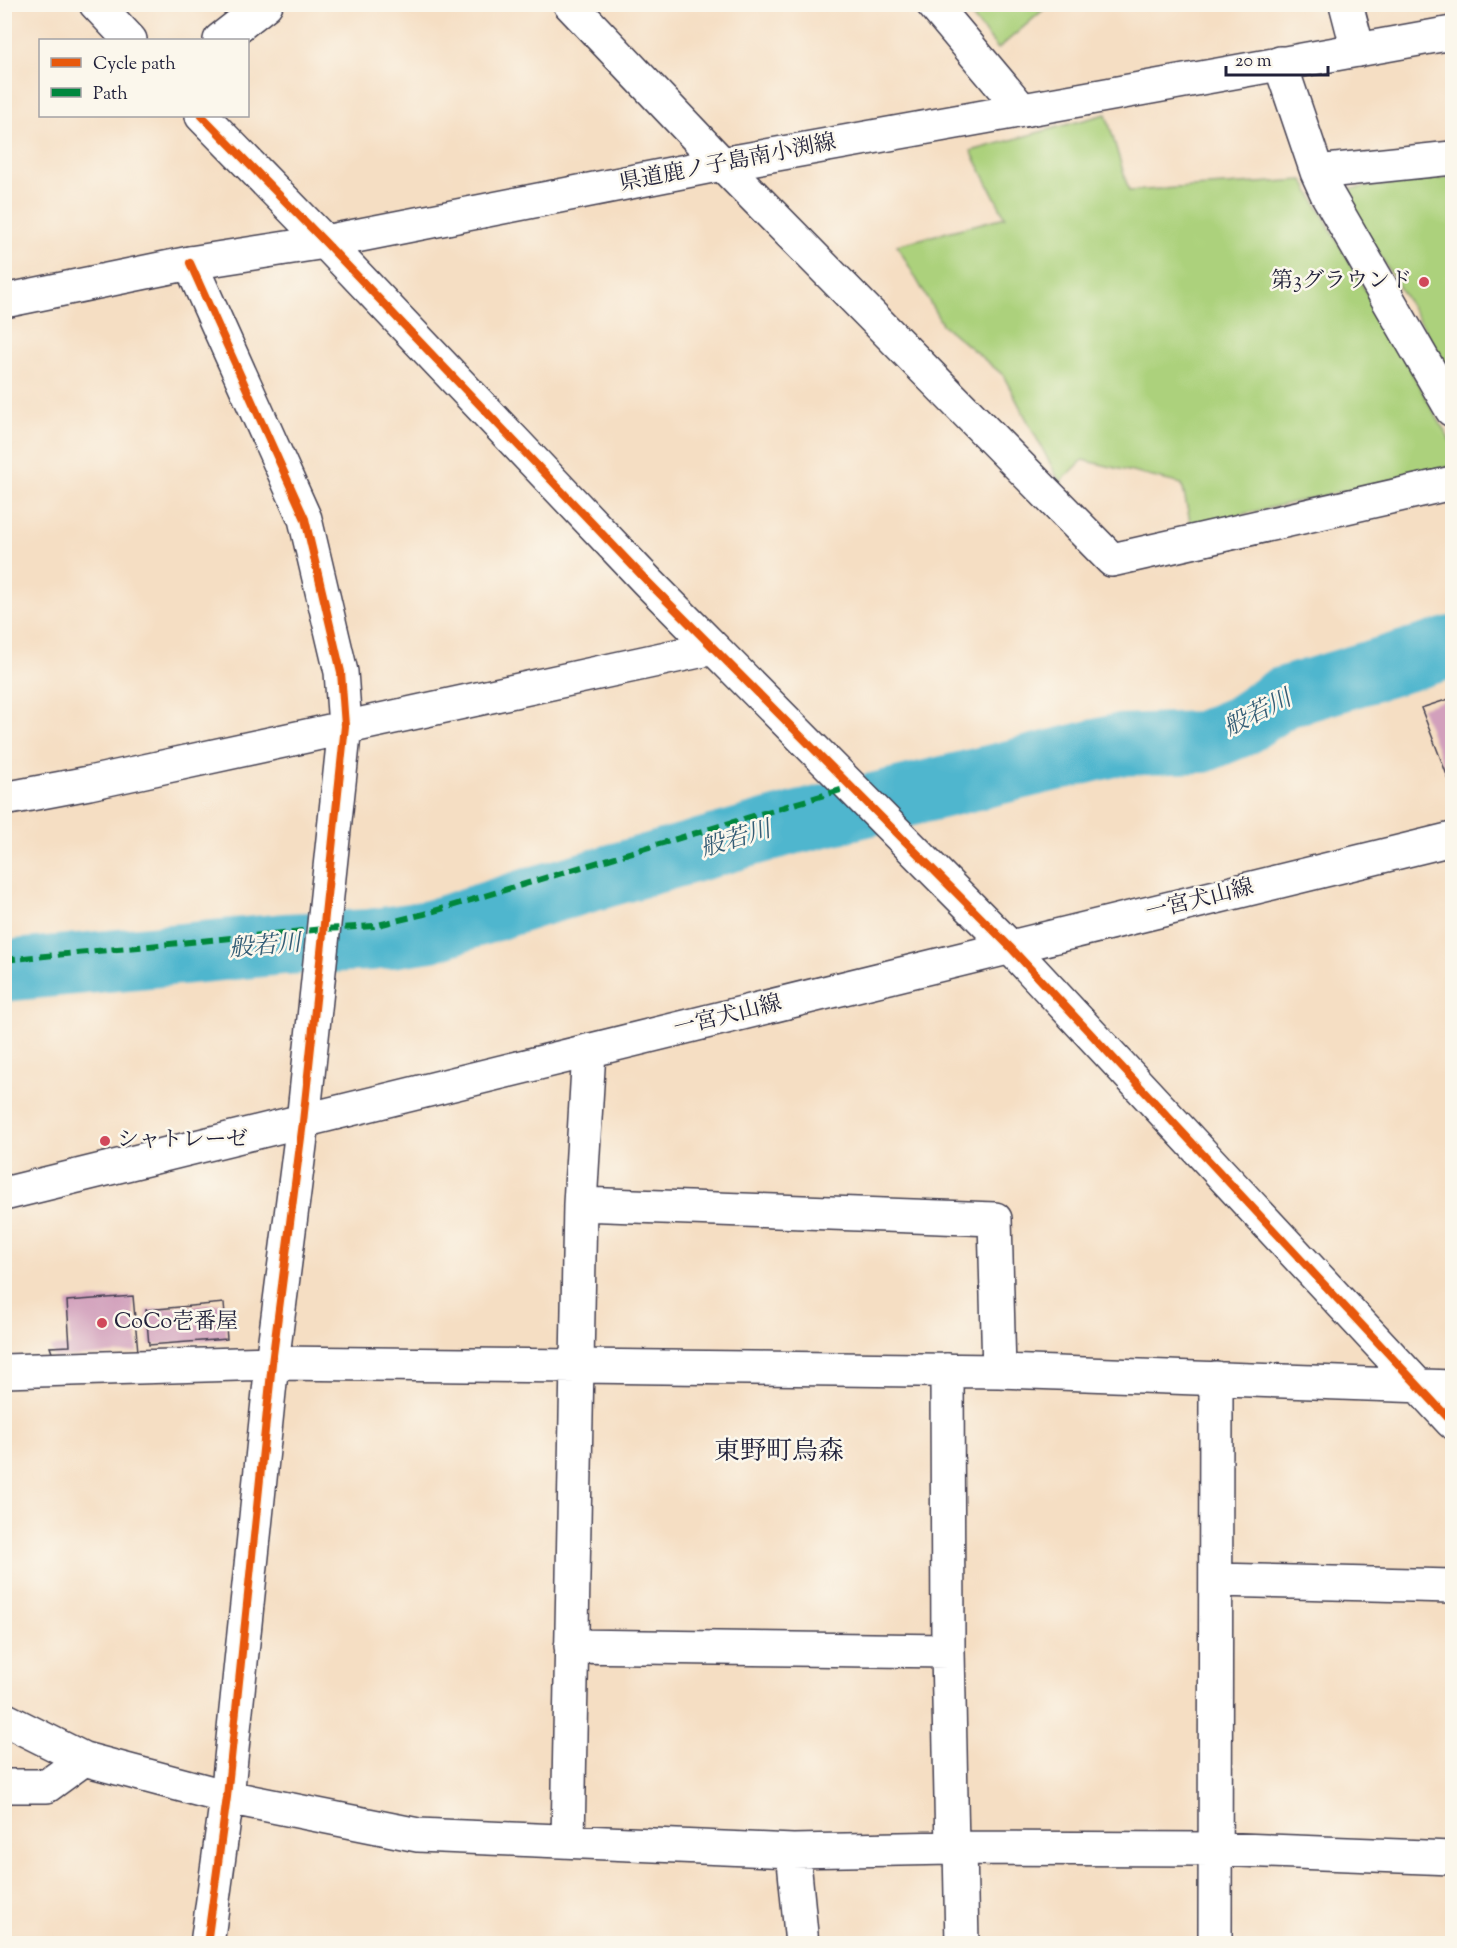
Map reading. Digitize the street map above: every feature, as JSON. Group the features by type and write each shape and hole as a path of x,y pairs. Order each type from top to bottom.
{"street":[{"path":"96,4 129,39"},
{"path":"221,39 266,4"},
{"path":"570,4 722,165 1112,560 1452,483"},
{"path":"933,4 1022,110"},
{"path":"1346,4 1358,50"},
{"name":"県道鹿ノ子島南小渕線","path":"4,301 190,263 325,242 722,165 1452,33"},
{"path":"1280,63 1317,172 1327,194 1452,410"},
{"path":"203,117 647,581 1010,947 1452,1422"},
{"path":"1317,172 1452,158"},
{"path":"190,263 305,519 341,672 345,726 303,1122 272,1363 227,1797 207,1944"},
{"path":"4,799 89,783 713,648"},
{"name":"一宮犬山線","path":"4,1194 1452,839"},
{"path":"568,1841 580,1204 589,1051"},
{"path":"580,1204 995,1219 999,1371"},
{"path":"4,1371 272,1363 947,1370 1452,1387"},
{"path":"947,1370 948,1651 962,1944"},
{"path":"1215,1944 1216,1378"},
{"path":"1216,1580 1452,1586"},
{"path":"571,1646 948,1651"},
{"path":"4,1719 84,1759 227,1797 418,1835 793,1851 956,1848 1215,1849 1452,1858"},
{"path":"4,1786 47,1786 84,1759"},
{"path":"793,1851 802,1944"}],"green space":[{"path":"963,5 1049,5 998,49"},
{"path":"1106,114 1129,191 1303,180 1452,444 1452,466 1191,526 1182,484 1083,460 1060,482 1003,375 942,324 897,245 1005,217 971,151"},
{"name":"第3グラウンド","path":"1452,177 1452,374 1340,190"}],"building":[{"path":"1452,698 1452,788 1421,708"},
{"name":"CoCo壱番屋","path":"133,1296 138,1352 54,1358 50,1347 70,1346 67,1301"},
{"path":"224,1303 227,1339 149,1345 146,1310"}],"waterway":[{"name":"般若川","path":"4,971 284,944 370,940 430,931 535,897 791,824 1117,745 1202,742 1241,726 1282,698 1452,647"}],"marked path":[{"path":"4,960 374,926 424,914 851,787"}],"cycle path":[{"path":"203,117 647,581 1010,947 1452,1422"},
{"path":"190,263 305,519 341,672 345,726 303,1122 272,1363 227,1797 207,1944"}],"place":[{"name":"第3グラウンド","path":"1424,282"},
{"name":"シャトレーゼ","path":"105,1141"},
{"name":"CoCo壱番屋","path":"102,1323"}],"district":[{"name":"東野町烏森","path":"779,1452"}]}
